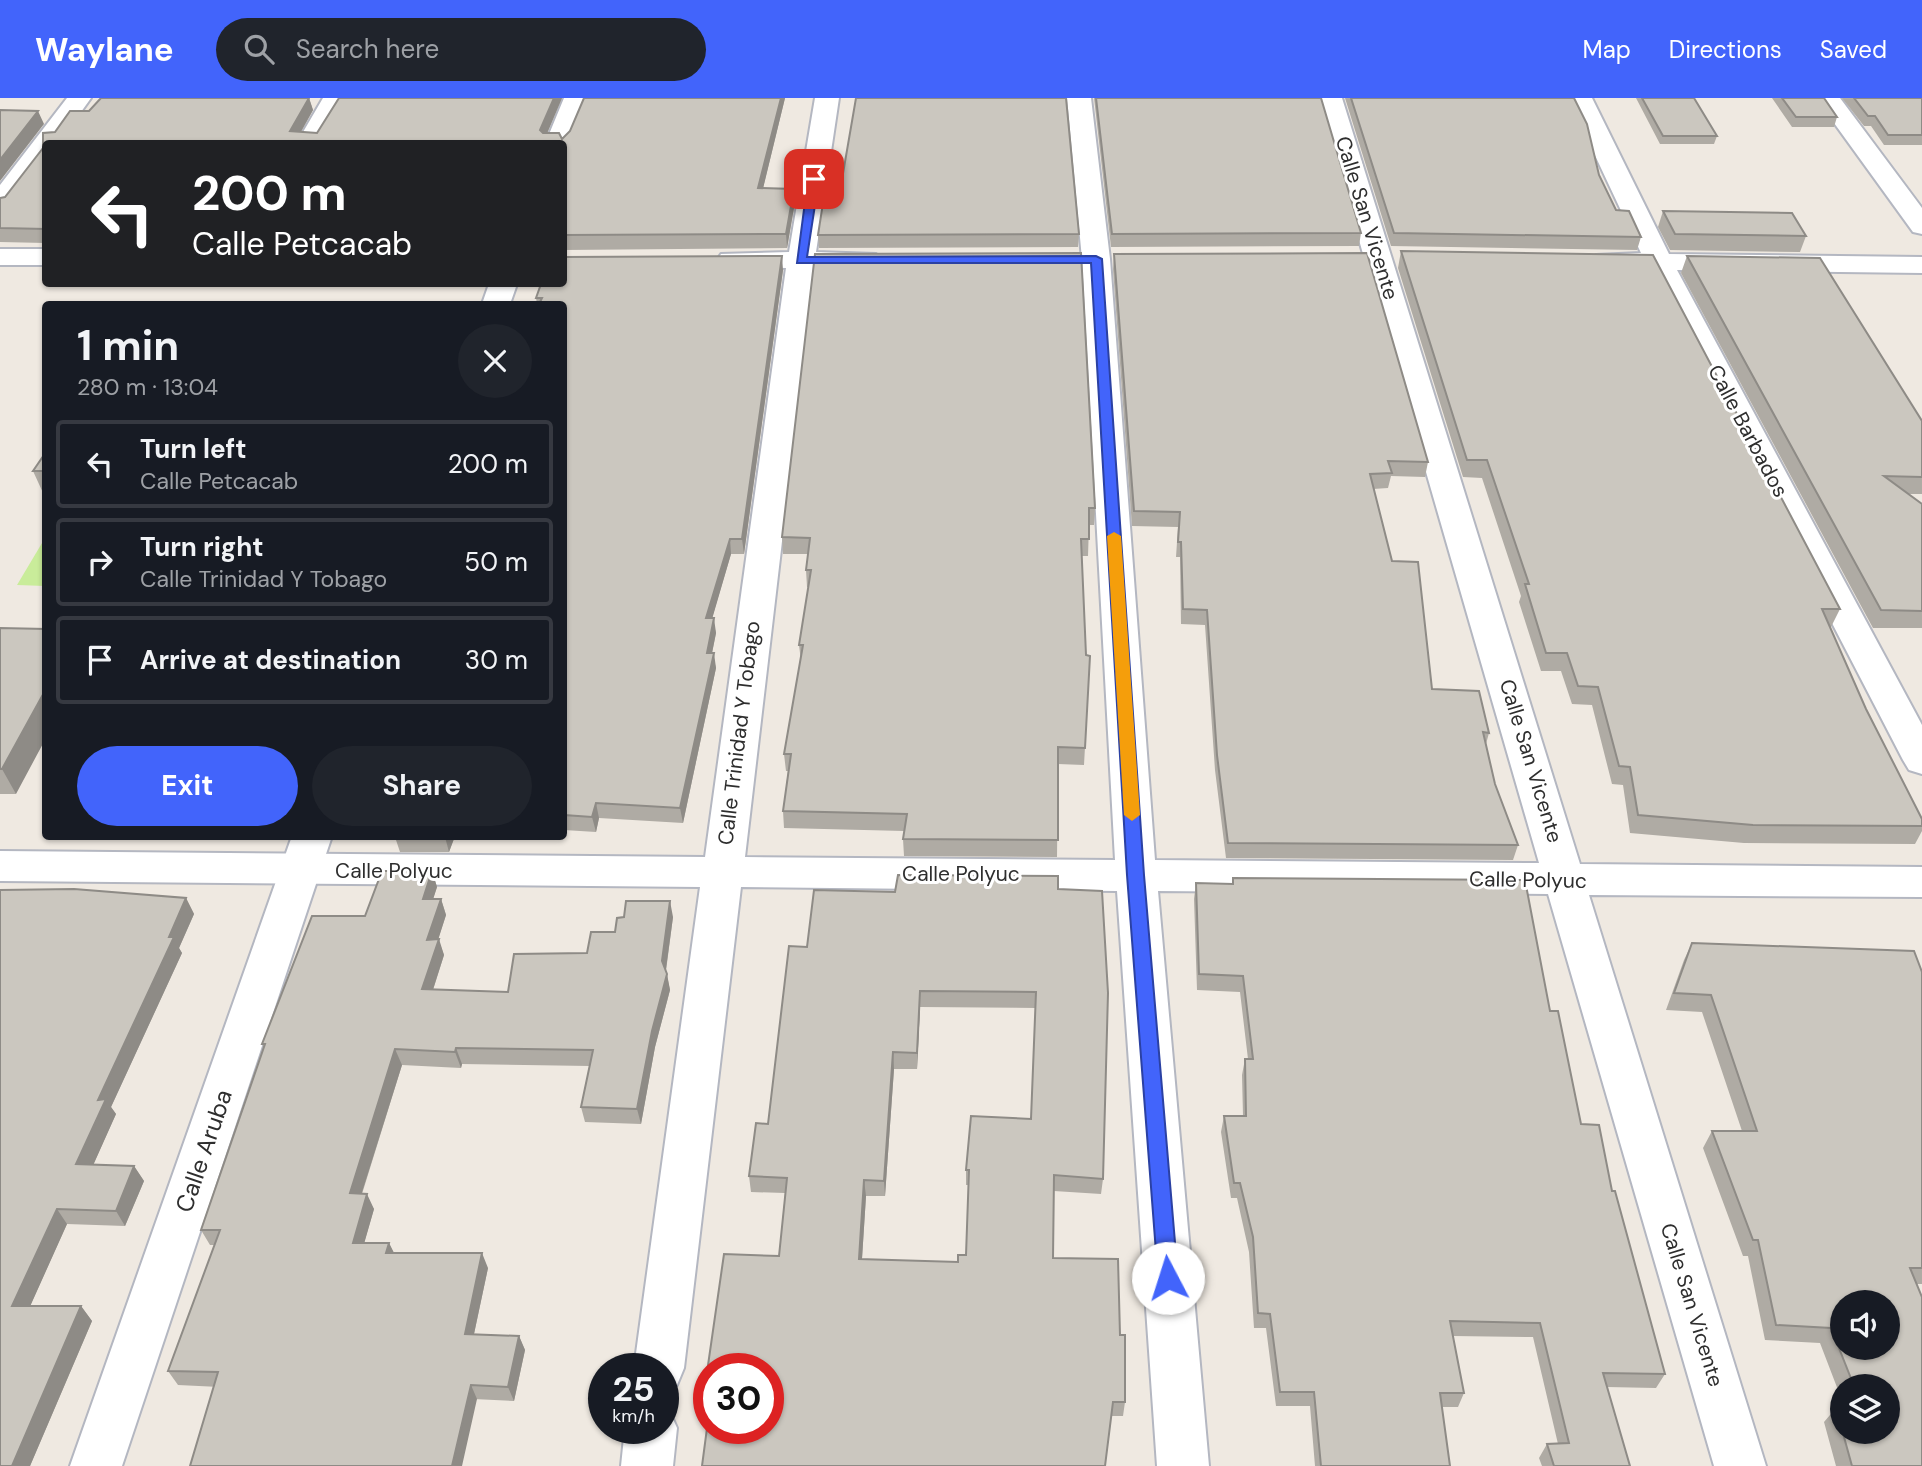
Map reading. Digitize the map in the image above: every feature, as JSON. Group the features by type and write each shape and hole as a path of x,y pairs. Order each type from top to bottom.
{"street":[{"path":"47,140 79,98"},
{"path":"310,140 335,98"},
{"path":"560,140 576,98"},
{"name":"Calle Trinidad Y Tobago","path":"661,1353 801,261 827,98"},
{"path":"1079,98 1096,259 1136,875 1183,1466"},
{"name":"Calle San Vicente","path":"1330,98 1380,257 1740,1466"},
{"name":"Calle Barbados","path":"1580,98 1659,262 1922,761"},
{"path":"1828,98 1922,226"},
{"path":"0,203 42,147"},
{"path":"0,257 42,257"},
{"path":"703,260 895,260"},
{"path":"1576,261 1922,265"},
{"name":"Calle Polyuc","path":"0,866 306,853 721,873 1922,882"},
{"name":"Calle Aruba","path":"96,1466 306,853"},
{"path":"647,1466 649,1444"}],"green space":[{"path":"42,543 42,586 17,585"}],"building":[{"path":"101,98 309,98 290,131 317,133 339,98 554,98 540,130 543,133 559,133 562,139 570,131 584,98 781,98 758,188 794,189 786,234 567,235 567,140 43,140 43,133 55,132 70,111 89,111"},
{"path":"856,98 1066,98 1079,234 818,235 825,190 840,191"},
{"path":"1096,98 1321,98 1361,233 1112,234"},
{"path":"1351,98 1574,98 1587,124 1599,175 1616,210 1629,211 1641,237 1394,233"},
{"path":"1642,98 1694,98 1717,136 1663,136"},
{"path":"1782,98 1824,98 1837,117 1796,117"},
{"path":"1854,98 1922,98 1922,135 1888,135 1875,116 1868,116"},
{"path":"0,110 38,111 0,160"},
{"path":"42,149 42,229 0,228 0,198 5,197"},
{"path":"1663,211 1792,213 1806,236 1675,234"},
{"path":"1401,251 1653,255 1840,609 1822,609 1866,709 1922,819 1922,826 1753,825 1638,815 1630,767 1619,766 1598,687 1578,686 1567,653 1546,653 1525,584 1529,584 1487,460 1467,460"},
{"path":"1081,253 1095,508 1089,508 1089,539 1081,539 1086,655 1090,656 1085,748 1058,747 1058,840 903,839 907,814 783,811 791,754 784,754 803,645 799,645 811,570 806,570 810,538 782,537 815,254"},
{"path":"1367,253 1428,462 1388,461 1392,473 1370,474 1392,561 1418,562 1432,689 1479,691 1489,733 1483,732 1495,784 1518,845 1228,843 1217,755 1207,610 1183,609 1181,542 1178,542 1180,512 1134,511 1114,254"},
{"path":"782,256 742,539 730,539 706,618 714,618 707,653 714,653 680,808 596,803 592,817 567,815 567,301 540,301 542,298 536,298 540,287 567,287 567,257"},
{"path":"1687,256 1820,258 1922,421 1922,477 1884,476 1922,504 1922,611 1881,610"},
{"path":"42,458 42,471 33,471"},
{"path":"0,628 42,629 42,696 0,769"},
{"path":"382,871 432,871 423,899 441,899 427,940 439,939 422,989 508,992 514,954 587,953 591,932 615,932 617,918 624,917 626,901 670,901 662,961 667,974 652,1031 637,1109 581,1107 593,1050 456,1048 455,1052 395,1049 350,1193 367,1194 353,1243 389,1243 386,1253 482,1253 465,1334 519,1336 508,1387 471,1385 452,1466 190,1466 218,1372 168,1371 220,1230 201,1230 265,1044 262,1044 312,916 365,916"},
{"path":"898,875 1058,876 1058,889 1102,891 1108,993 1103,1179 1054,1175 1053,1258 1118,1259 1120,1335 1125,1335 1125,1402 1113,1402 1105,1466 702,1466 705,1444 784,1444 784,1353 710,1353 724,1254 779,1256 787,1178 749,1176 756,1123 768,1124 789,946 807,947 814,890 895,892","holes":["920,991 1036,992 1031,1119 971,1116 966,1170 969,1170 966,1255 958,1255 958,1262 859,1259 864,1180 884,1181 893,1052 917,1053"]},
{"path":"1233,878 1525,880 1550,1011 1558,1011 1581,1124 1599,1125 1612,1191 1615,1191 1665,1374 1603,1373 1630,1466 1554,1466 1547,1444 1569,1443 1540,1323 1450,1321 1464,1393 1440,1393 1450,1466 1321,1466 1314,1392 1280,1392 1270,1314 1258,1313 1253,1237 1240,1183 1234,1183 1224,1116 1246,1116 1245,1059 1253,1059 1243,976 1199,974 1196,883 1233,884"},
{"path":"74,889 186,898 169,937 174,937 98,1100 106,1099 76,1164 134,1166 116,1211 57,1209 12,1306 81,1306 12,1466 0,1466 0,890"},
{"path":"1692,943 1914,951 1922,972 1922,1268 1910,1268 1922,1297 1922,1466 1852,1466 1846,1444 1900,1444 1900,1374 1849,1374 1844,1360 1900,1360 1900,1290 1830,1290 1830,1328 1776,1325 1758,1240 1753,1240 1712,1131 1757,1131 1711,995 1674,993"}],"slow traffic":[{"path":"1114,536 1132,815"}],"route":[{"path":"814,179 801,261 1096,259 1136,875 1168,1278"}]}
